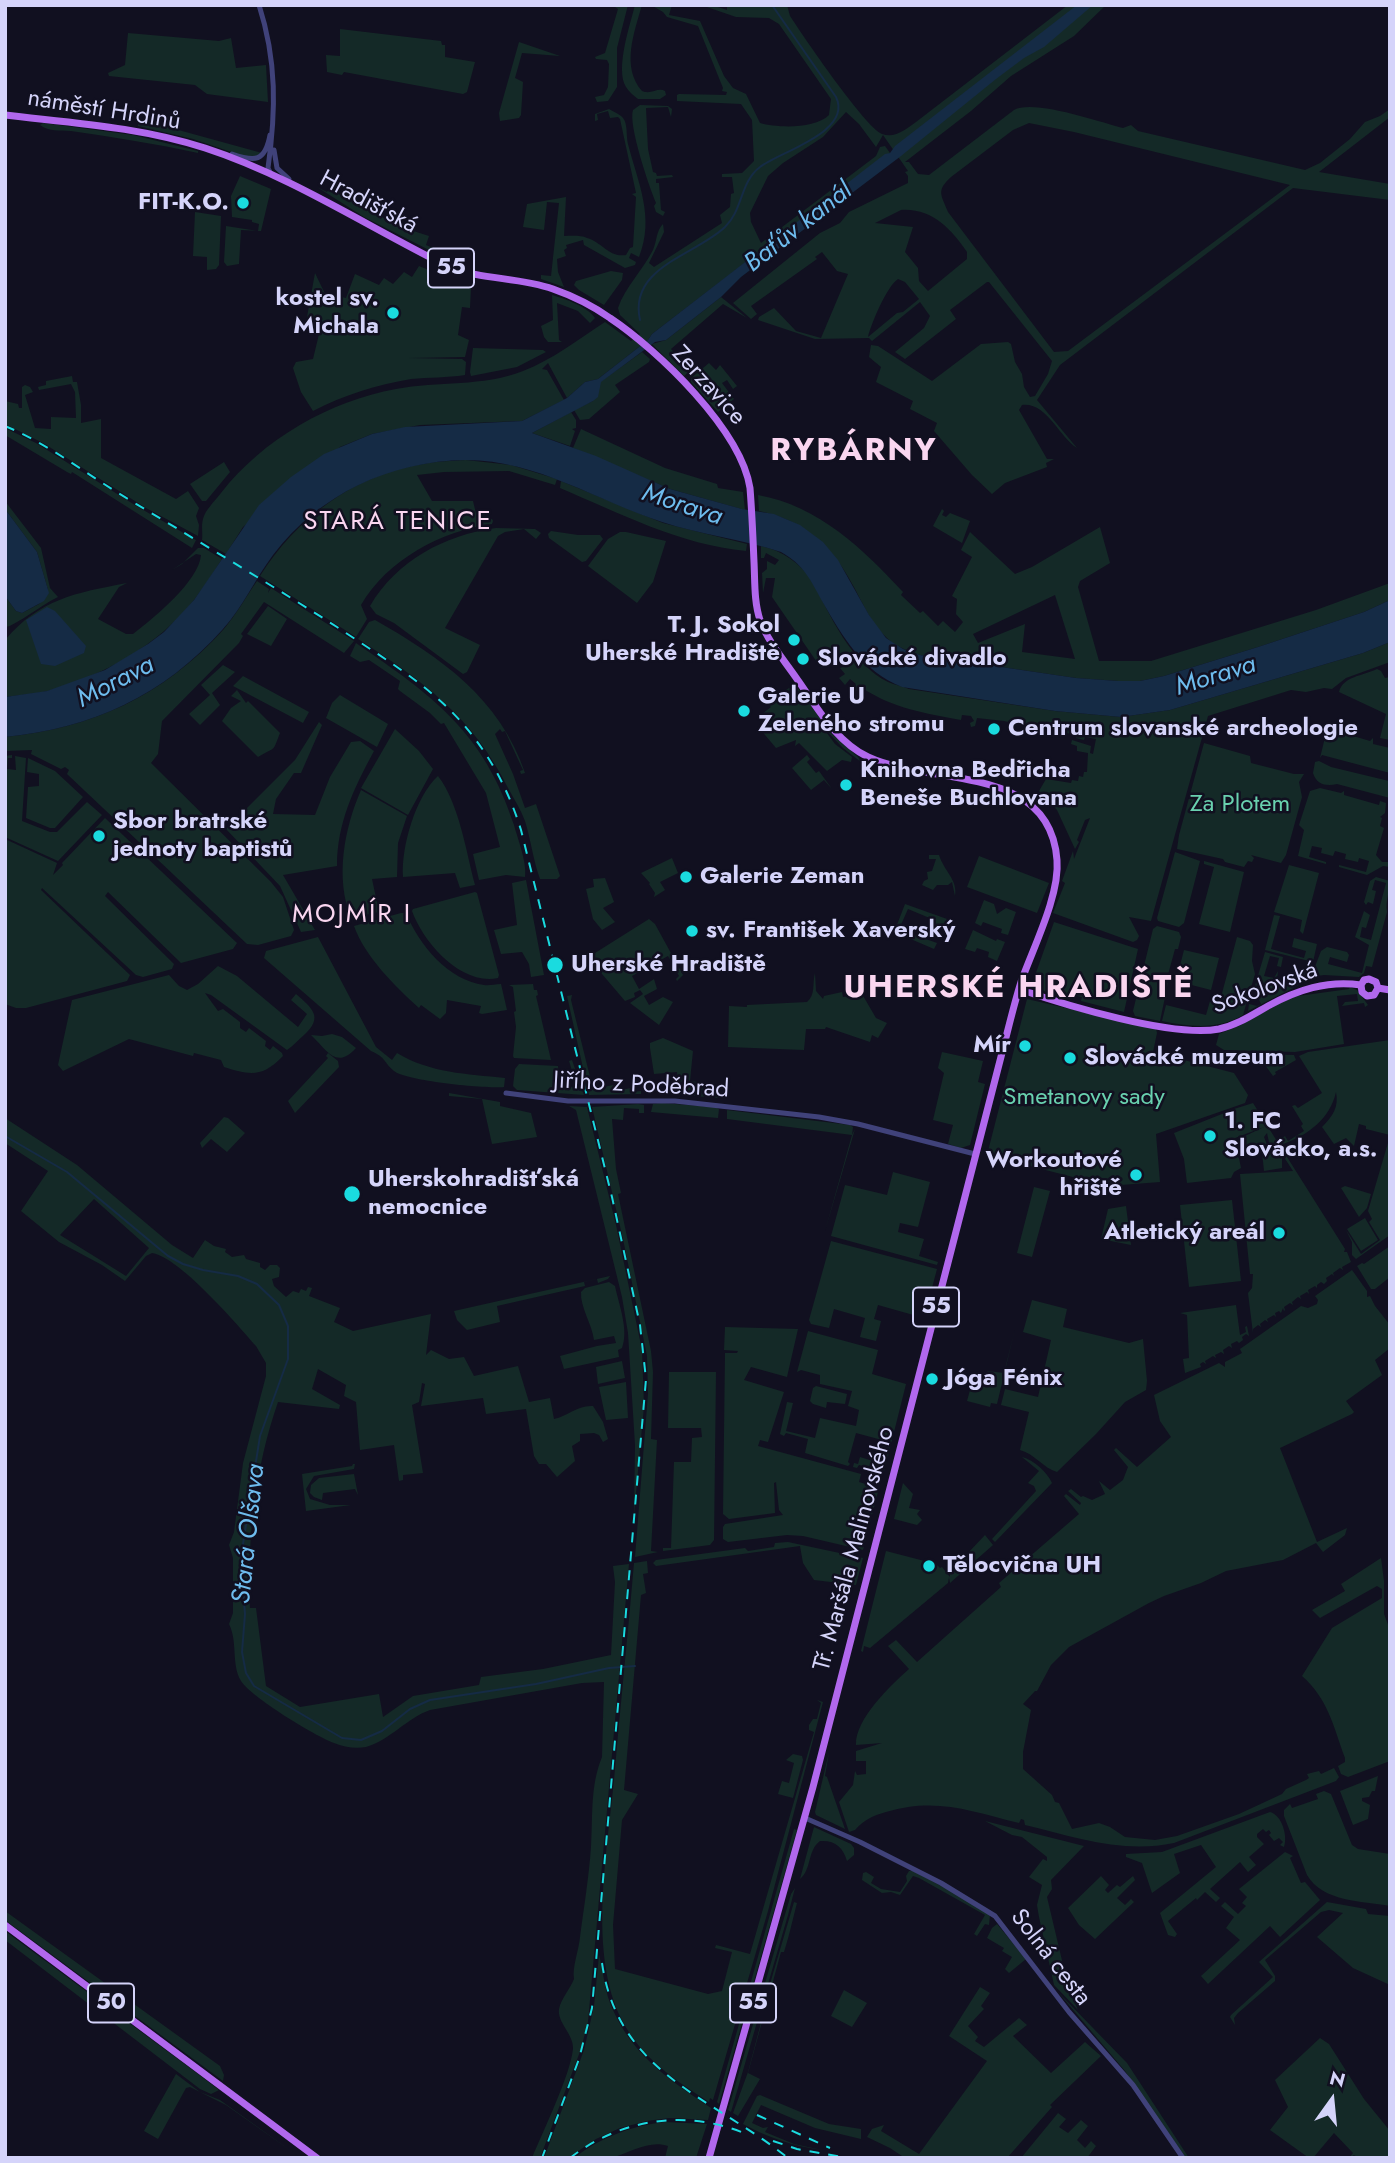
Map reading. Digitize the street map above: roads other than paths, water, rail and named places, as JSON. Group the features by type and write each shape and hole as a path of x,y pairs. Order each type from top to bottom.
{"main road":[{"name":"náměstí Hrdinů","path":"5,116 126,129 175,139 223,154 274,176"},
{"name":"Hradišťská","path":"274,176 449,267 475,275 540,285 575,298 612,319 635,338"},
{"name":"Zerzavice","path":"635,338 697,397 731,439 747,471 751,496 755,598 762,624 771,642 833,730 860,753 888,764 1001,788 1030,805 1044,822 1055,847 1057,878 1019,989"},
{"name":"Sokolovská","path":"1019,989 1128,1020 1201,1031 1233,1025 1308,988 1335,984 1360,985 1371,979 1376,982 1378,988 1374,995 1366,996 1360,985"},
{"name":"Sokolovská","path":"1378,988 1390,990"},
{"name":"Tř. Maršála Malinovského","path":"709,2158 805,1818 1019,989"},
{"name":"50","path":"5,1925 317,2158"}],"street":[{"path":"259,5 271,60 275,112 268,164 269,172 274,176"},
{"path":"223,154 253,159 264,153 275,112"},
{"path":"274,126 274,158 281,174 307,192"},
{"path":"223,154 263,169 268,164"},
{"name":"Jiřího z Poděbrad","path":"506,1093 568,1101 692,1102 858,1124 975,1154"},
{"name":"Solná cesta","path":"805,1818 941,1883 993,1914 1069,2012 1133,2085 1183,2158"}],"water":[{"path":"1077,5 1093,5 1044,47 996,79 901,156 741,277 721,297 666,340 655,342 601,382 598,397 593,401 532,433 596,456 670,489 742,509 774,514 800,525 823,542 838,560 869,615 886,638 903,649 920,655 1076,678 1140,681 1258,647 1364,612 1390,600 1390,642 1363,653 1170,710 1121,717 1055,711 902,687 876,672 855,652 806,573 781,552 662,522 542,474 492,462 466,460 438,462 384,474 335,498 291,533 260,574 237,612 200,653 151,690 97,717 37,733 5,737 5,697 47,691 105,670 164,632 194,600 259,505 291,477 324,454 372,434 405,427 522,421 567,398 585,382 598,379 652,334 885,154 890,153 895,146"},
{"path":"5,509 37,552 49,593 44,601 22,613 16,611 5,596"},
{"path":"47,607 55,611 86,646 84,653 55,666 41,664 26,620"}],"waterway":[{"path":"640,320 639,302 644,287 667,264 725,227 735,213 753,173 769,161 812,140 834,121 838,109 836,97 772,5"},
{"name":"Stará Olšava","path":"5,1136 67,1172 168,1256 183,1264 238,1276 257,1284 279,1305 288,1326 288,1359 260,1436 241,1566 245,1614 242,1652 246,1673 254,1686 342,1738 361,1740 382,1731 410,1709 430,1700 536,1684 609,1668 635,1666"}],"railway":[{"path":"5,426 54,452 286,595 411,677 452,712 475,738 502,782 521,830 612,1197 640,1325 646,1379 592,2008 579,2059 542,2158"},
{"path":"602,1963 611,2001 627,2032 648,2057 672,2079 788,2158"},
{"path":"757,2115 830,2148"},
{"path":"570,2158 610,2134 654,2122 699,2121 744,2133"},
{"path":"773,2141 797,2149 848,2158"}],"place":[{"name":"FIT-K.O.","path":"243,203"},
{"name":"kostel sv. Michala","path":"393,313"},
{"name":"T. J. Sokol Uherské Hradiště","path":"794,640"},
{"name":"Slovácké divadlo","path":"803,659"},
{"name":"Galerie U Zeleného stromu","path":"744,711"},
{"name":"Centrum slovanské archeologie","path":"994,729"},
{"name":"Knihovna Bedřicha Beneše Buchlovana","path":"846,785"},
{"name":"Sbor bratrské jednoty baptistů","path":"99,836"},
{"name":"Galerie Zeman","path":"686,877"},
{"name":"sv. František Xaverský","path":"692,931"},
{"name":"Uherské Hradiště","path":"555,965"},
{"name":"Mír","path":"1025,1046"},
{"name":"Slovácké muzeum","path":"1070,1058"},
{"name":"1. FC Slovácko, a.s.","path":"1210,1136"},
{"name":"Workoutové hřiště","path":"1136,1175"},
{"name":"Uherskohradišťská nemocnice","path":"352,1194"},
{"name":"Atletický areál","path":"1279,1233"},
{"name":"Jóga Fénix","path":"932,1379"},
{"name":"Tělocvična UH","path":"929,1566"}],"district":[{"name":"RYBÁRNY","path":"854,452"},
{"name":"STARÁ TENICE","path":"398,523"},
{"name":"MOJMÍR I","path":"352,916"},
{"name":"UHERSKÉ HRADIŠTĚ","path":"1019,989"}],"water label":[{"name":"Baťův kanál","path":"799,228"},
{"name":"Morava","path":"682,506"},
{"name":"Morava","path":"1216,677"},
{"name":"Morava","path":"116,683"}],"park label":[{"name":"Za Plotem","path":"1240,805"},
{"name":"Smetanovy sady","path":"1084,1098"}]}
